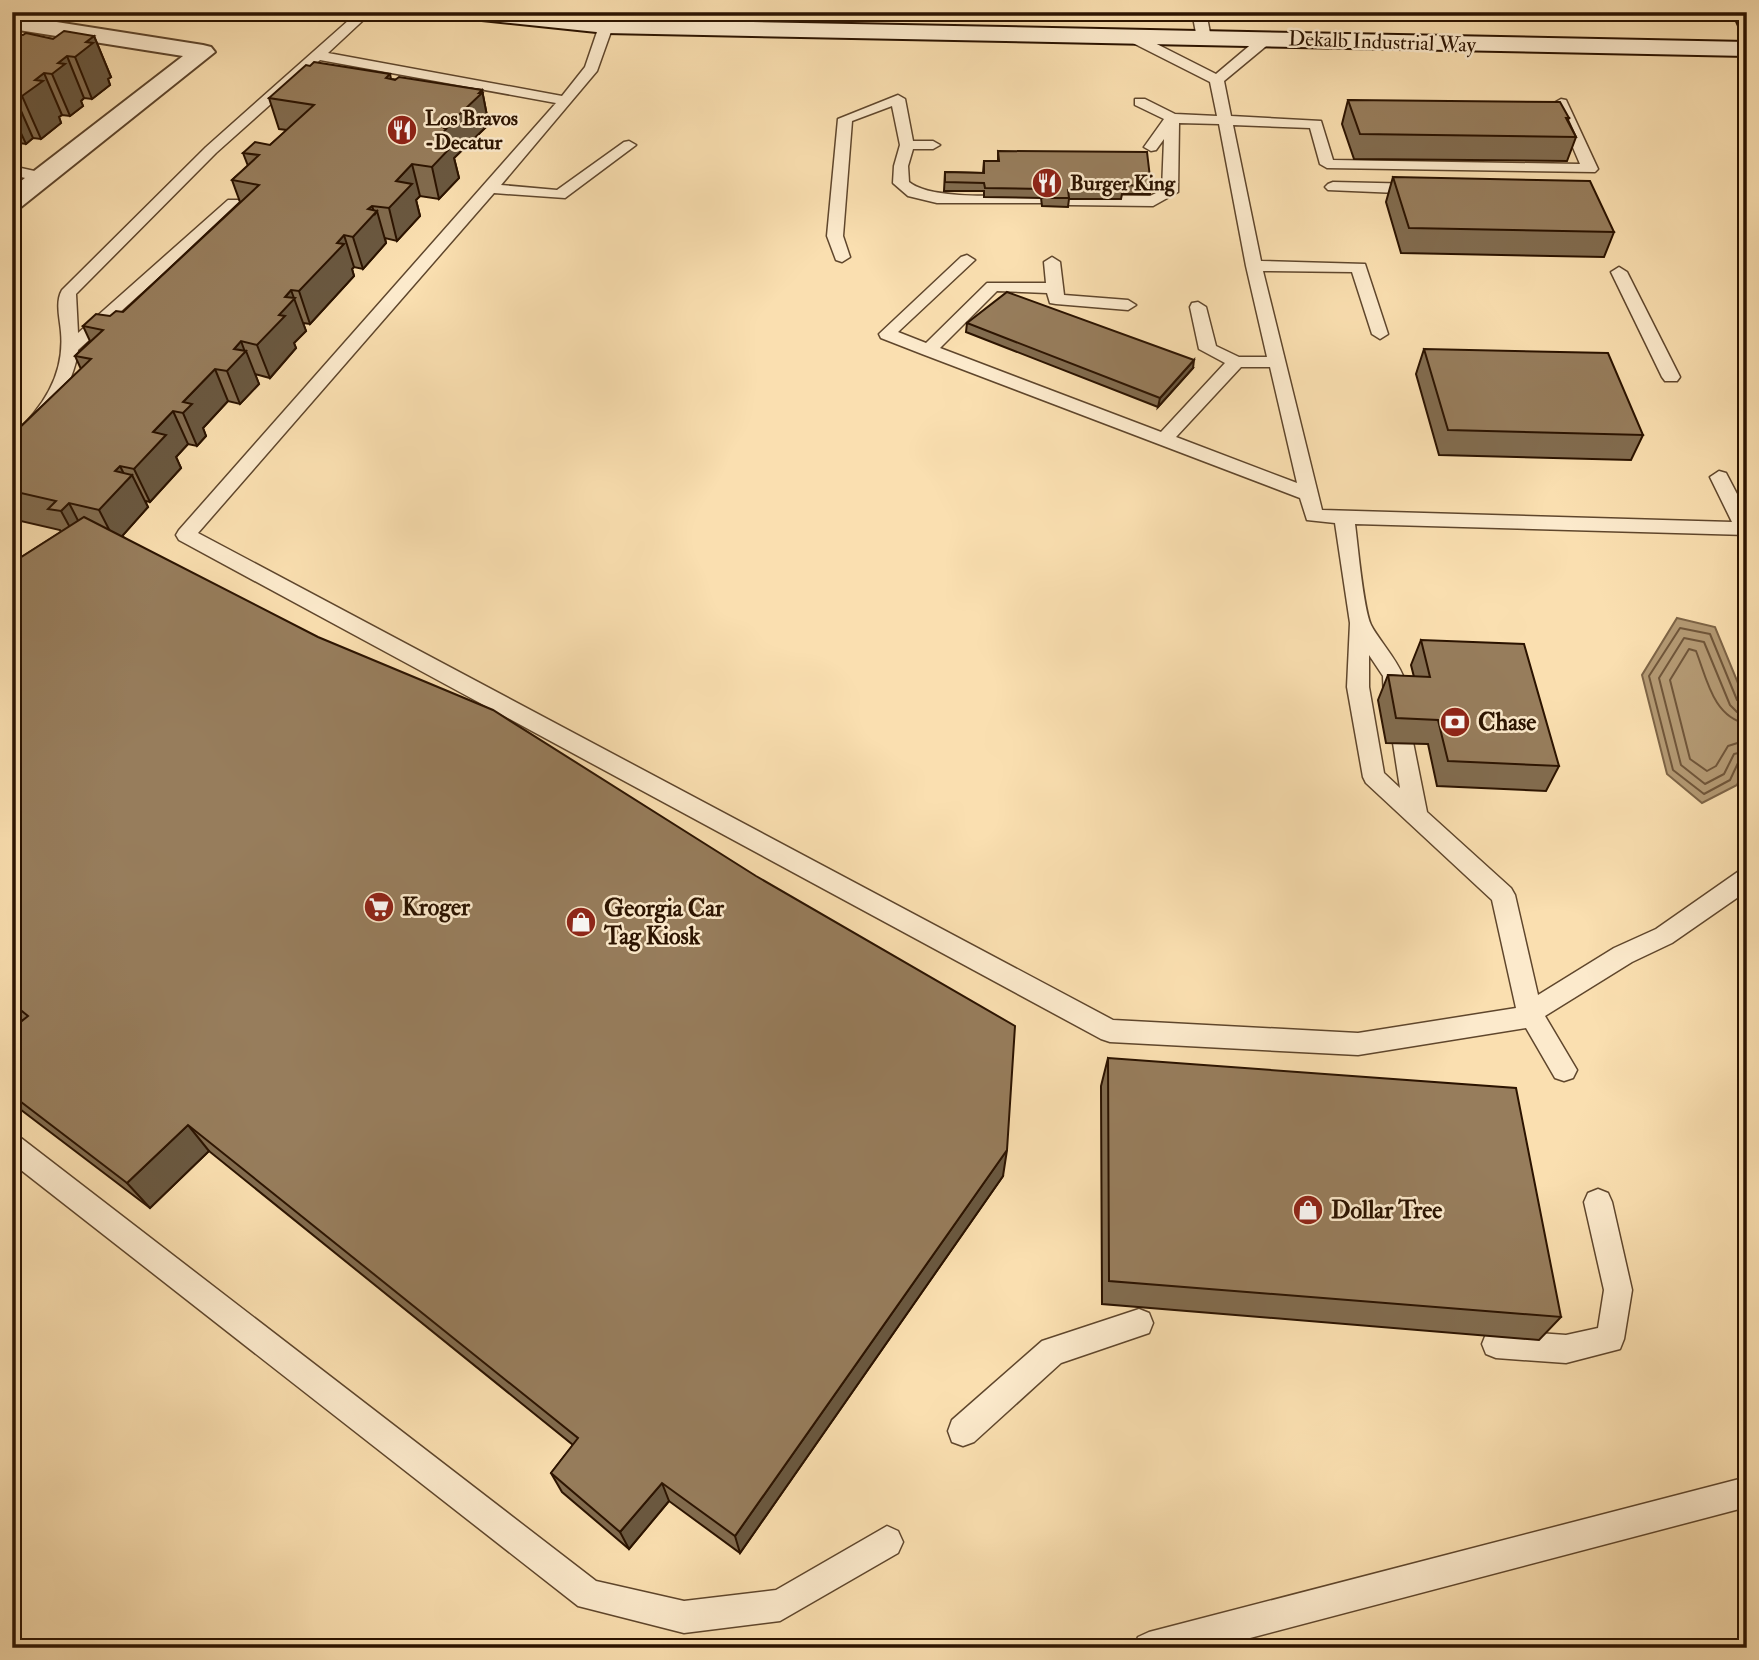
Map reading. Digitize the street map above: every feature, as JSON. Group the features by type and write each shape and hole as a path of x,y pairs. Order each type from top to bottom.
{"main road":[{"name":"Dekalb Industrial Way","path":"472,12 595,20 1130,36 1747,49"},
{"path":"1744,12 1747,21"},
{"path":"12,22 203,52 12,201"}],"lane":[{"path":"12,448 62,388 71,348 66,308 68,293 211,150 366,12"},
{"path":"1199,12 1204,37"},
{"path":"595,20 592,68 566,101 186,535 1110,1031 1359,1044 1518,1020 1623,955 1664,936 1747,878"},
{"path":"1130,36 1217,80 1254,266 1314,516 1746,529 1719,477"},
{"path":"1217,80 1266,39"},
{"path":"317,55 566,101"},
{"path":"842,257 835,236 845,118 898,99 907,145 901,166 901,183 913,193 937,198 1041,200"},
{"path":"1140,102 1172,118 1316,124 1326,164 1590,169 1560,103"},
{"path":"1151,147 1172,118"},
{"path":"1068,200 1153,201 1170,192 1172,118"},
{"path":"490,188 559,195 629,145"},
{"path":"907,145 933,145"},
{"path":"12,170 43,177"},
{"path":"1334,187 1430,189"},
{"path":"71,348 233,203"},
{"path":"967,260 887,334 1308,494"},
{"path":"1052,262 1056,299 1128,305"},
{"path":"1254,266 1359,267 1380,334"},
{"path":"1619,272 1671,377"},
{"path":"928,350 993,286 1055,288"},
{"path":"1198,307 1208,349 1236,362 1277,362"},
{"path":"1163,440 1236,362"},
{"path":"1344,517 1360,623 1357,687 1374,778 1503,895 1530,1013 1564,1070"},
{"path":"1360,623 1393,676 1395,701"},
{"path":"1404,743 1416,815"},
{"path":"12,1147 589,1595 684,1617 780,1605 887,1542"},
{"path":"1496,1344 1566,1349 1610,1339 1618,1290 1598,1202"},
{"path":"963,1431 1052,1351 1139,1323"},
{"path":"1149,1648 1747,1492"}],"water":[{"path":"1677,618 1715,627 1747,705 1747,759 1737,785 1702,803 1667,774 1642,675"}],"building":[{"path":"64,31 94,36 86,42 93,43 75,57 67,56 58,63 65,64 52,74 44,73 35,80 43,81 22,96 12,97 12,34 26,33 53,39"},
{"path":"314,62 390,74 386,78 395,80 399,77 482,90 479,93 482,93 445,128 434,143 452,146 432,167 412,164 396,181 412,184 389,208 372,206 368,209 377,211 353,237 344,235 337,243 344,244 299,291 291,290 285,297 295,298 279,315 285,316 257,345 241,341 234,349 246,351 227,371 215,369 183,402 192,404 183,413 173,411 153,432 166,435 134,469 120,466 115,471 132,475 99,510 69,503 61,511 48,509 56,501 12,491 12,435 91,359 75,356 103,330 83,326 96,314 110,316 116,311 123,312 259,185 232,180 259,155 243,153 255,142 270,145 314,105 269,98 306,65 310,66"},
{"path":"1348,100 1560,102 1576,137 1360,134"},
{"name":"Burger King","path":"998,151 1147,152 1151,186 1122,185 1122,190 1068,190 1069,198 1042,198 1042,189 985,188 984,183 945,182 945,172 984,173 984,161 999,161"},
{"path":"1393,177 1590,181 1614,232 1409,228"},
{"path":"1007,292 1194,360 1160,398 967,323"},
{"path":"1424,349 1608,353 1643,435 1448,430"},
{"path":"84,517 318,637 493,710 756,876 1015,1026 1007,1150 735,1536 662,1483 620,1532 551,1473 578,1438 188,1125 127,1183 12,1095 12,1029 28,1016 12,1003 12,563"},
{"name":"Chase","path":"1421,640 1524,644 1559,766 1448,761 1438,720 1396,718 1388,675 1430,677"},
{"name":"Dollar Tree","path":"1108,1058 1516,1088 1561,1317 1109,1281"}],"place":[{"name":"Los Bravos -Decatur","path":"402,130"},
{"name":"Burger King","path":"1047,183"},
{"name":"Chase","path":"1455,722"},
{"name":"Kroger","path":"379,907"},
{"name":"Georgia Car Tag Kiosk","path":"581,922"},
{"name":"Dollar Tree","path":"1308,1210"}]}
